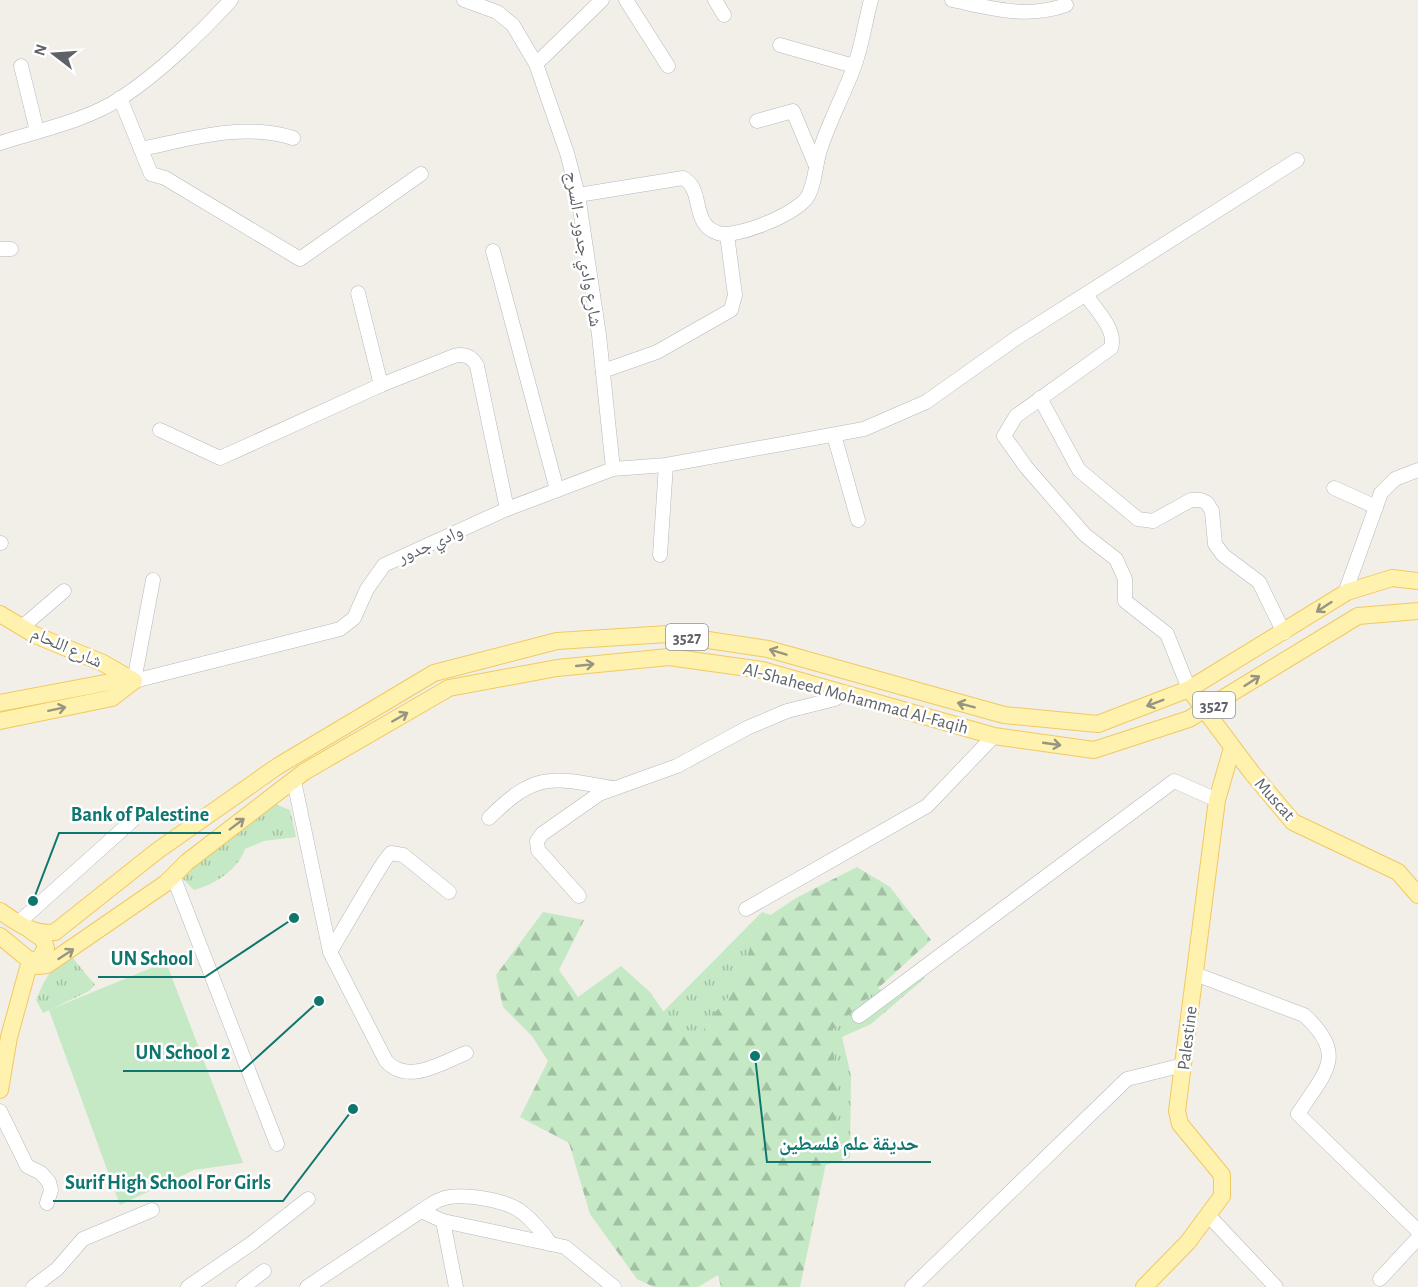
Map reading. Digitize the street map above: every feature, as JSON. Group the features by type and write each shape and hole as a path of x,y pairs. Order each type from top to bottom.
{"main road":[{"name":"Al-Shaheed Mohammad Al-Faqih","path":"0,911 21,925 46,933 55,932 157,851 278,766 434,673 557,641 668,634 768,649 1004,715 1098,724 1190,689 1284,633 1345,593 1392,578 1418,581"},
{"name":"Al-Shaheed Mohammad Al-Faqih","path":"30,962 42,966 57,960 118,919 173,876 187,861 294,781 448,688 556,668 669,657 762,670 994,736 1094,750 1189,719 1358,615 1418,611"},
{"name":"شارع اللحام","path":"0,614 34,635 103,663 134,681"},
{"path":"0,703 121,680 134,681"},
{"path":"0,722 112,698 134,681"},
{"name":"Muscat","path":"1190,689 1232,748 1293,822 1398,872 1418,895"},
{"name":"Palestine","path":"1144,1287 1188,1242 1222,1196 1221,1175 1180,1124 1178,1111 1217,800 1232,748"},
{"name":"3527","path":"21,925 46,943 42,956 30,962"},
{"path":"0,936 30,962 5,1034 0,1090"}],"street":[{"path":"0,143 76,119 120,98 202,32 231,0"},
{"name":"شارع وادي جدور - السرج","path":"464,0 504,16 513,26 536,64 567,153 578,195 603,371 613,469"},
{"path":"536,64 602,0"},
{"path":"626,0 668,66"},
{"path":"715,0 724,15"},
{"path":"578,195 683,178 692,186 704,224 712,231 727,235 739,233 799,207 808,196 820,149 855,66 871,0"},
{"path":"952,0 1009,12 1039,13 1066,5"},
{"path":"780,45 855,66"},
{"path":"21,66 37,131"},
{"path":"120,98 151,174 165,178 300,259 421,174"},
{"path":"757,121 793,111 816,166"},
{"path":"141,149 192,138 257,130 293,138"},
{"name":"وادي جدور","path":"134,681 340,629 354,618 367,589 384,565 507,509 613,469 666,465 864,429 926,402 1015,339 1298,160"},
{"path":"603,371 657,352 731,310 735,295 727,235"},
{"path":"493,250 557,490"},
{"path":"358,293 381,385"},
{"path":"1086,295 1111,331 1111,348 1016,416 1006,429 1006,441 1084,535 1116,559 1125,579 1125,601 1167,634 1190,689"},
{"path":"160,430 220,458 381,385 457,355 472,359 477,366 507,509"},
{"path":"1040,398 1079,470 1138,519 1153,521 1191,500 1198,499 1207,503 1212,512 1215,544 1223,555 1259,582 1284,633"},
{"path":"834,435 858,520"},
{"path":"660,555 666,465"},
{"path":"1345,593 1381,493 1395,479 1418,470"},
{"path":"1334,488 1376,507"},
{"path":"134,681 153,580"},
{"path":"22,627 64,591"},
{"path":"579,896 538,850 537,841 542,834 587,802 612,788 662,772 767,719 787,711 835,699 844,692"},
{"path":"746,909 927,806 994,736"},
{"path":"489,819 511,796 537,782 563,779 612,788"},
{"path":"294,781 330,952 383,1056 393,1067 406,1072 415,1072 466,1053"},
{"path":"859,1017 1174,781 1217,800"},
{"path":"21,925 133,820"},
{"path":"330,952 389,854 403,855 449,892"},
{"path":"173,876 277,1144"},
{"path":"1195,974 1304,1015 1313,1024 1329,1047 1330,1064 1298,1114 1418,1231"},
{"path":"912,1287 1126,1079 1183,1065"},
{"path":"0,1111 27,1166 41,1173 49,1182 51,1190 47,1203"},
{"path":"307,1287 441,1199 462,1195 493,1200 521,1210 551,1244"},
{"path":"188,1287 252,1243 308,1199"},
{"path":"33,1287 57,1269 83,1239 152,1210"},
{"path":"421,1211 443,1221 565,1247 614,1287"},
{"path":"1208,1215 1275,1287"},
{"path":"443,1221 456,1287"},
{"path":"1380,1279 1418,1238"},
{"path":"243,1287 264,1271"}],"green space":[{"path":"275,804 290,810 296,837 264,841 245,849 237,864 224,876 194,890 183,879 191,862"},
{"path":"857,867 890,887 931,940 831,1031 839,1101 800,1287 721,1287 718,1275 698,1287 654,1287 637,1279 590,1214 569,1143 520,1117 548,1061 532,1036 503,1007 496,975 543,912 584,920 559,970 578,997 621,966 650,992 677,1031 702,1048 705,1022 726,1000 740,979 748,956 754,926 796,898"},
{"path":"762,912 823,933 848,975 886,992 915,966 925,978 871,1024 842,1037 851,1076 850,1158 784,1177 655,1020"},
{"path":"72,957 95,985 89,991 43,1013 36,1000 43,985 53,970"},
{"path":"166,962 243,1163 194,1170 120,1205 49,1010"}],"place":[{"name":"Bank of Palestine","path":"33,901"},
{"name":"UN School","path":"294,918"},
{"name":"UN School 2","path":"319,1001"},
{"name":"حديقة علم فلسطين","path":"755,1056"},
{"name":"Surif High School For Girls","path":"353,1109"}]}
